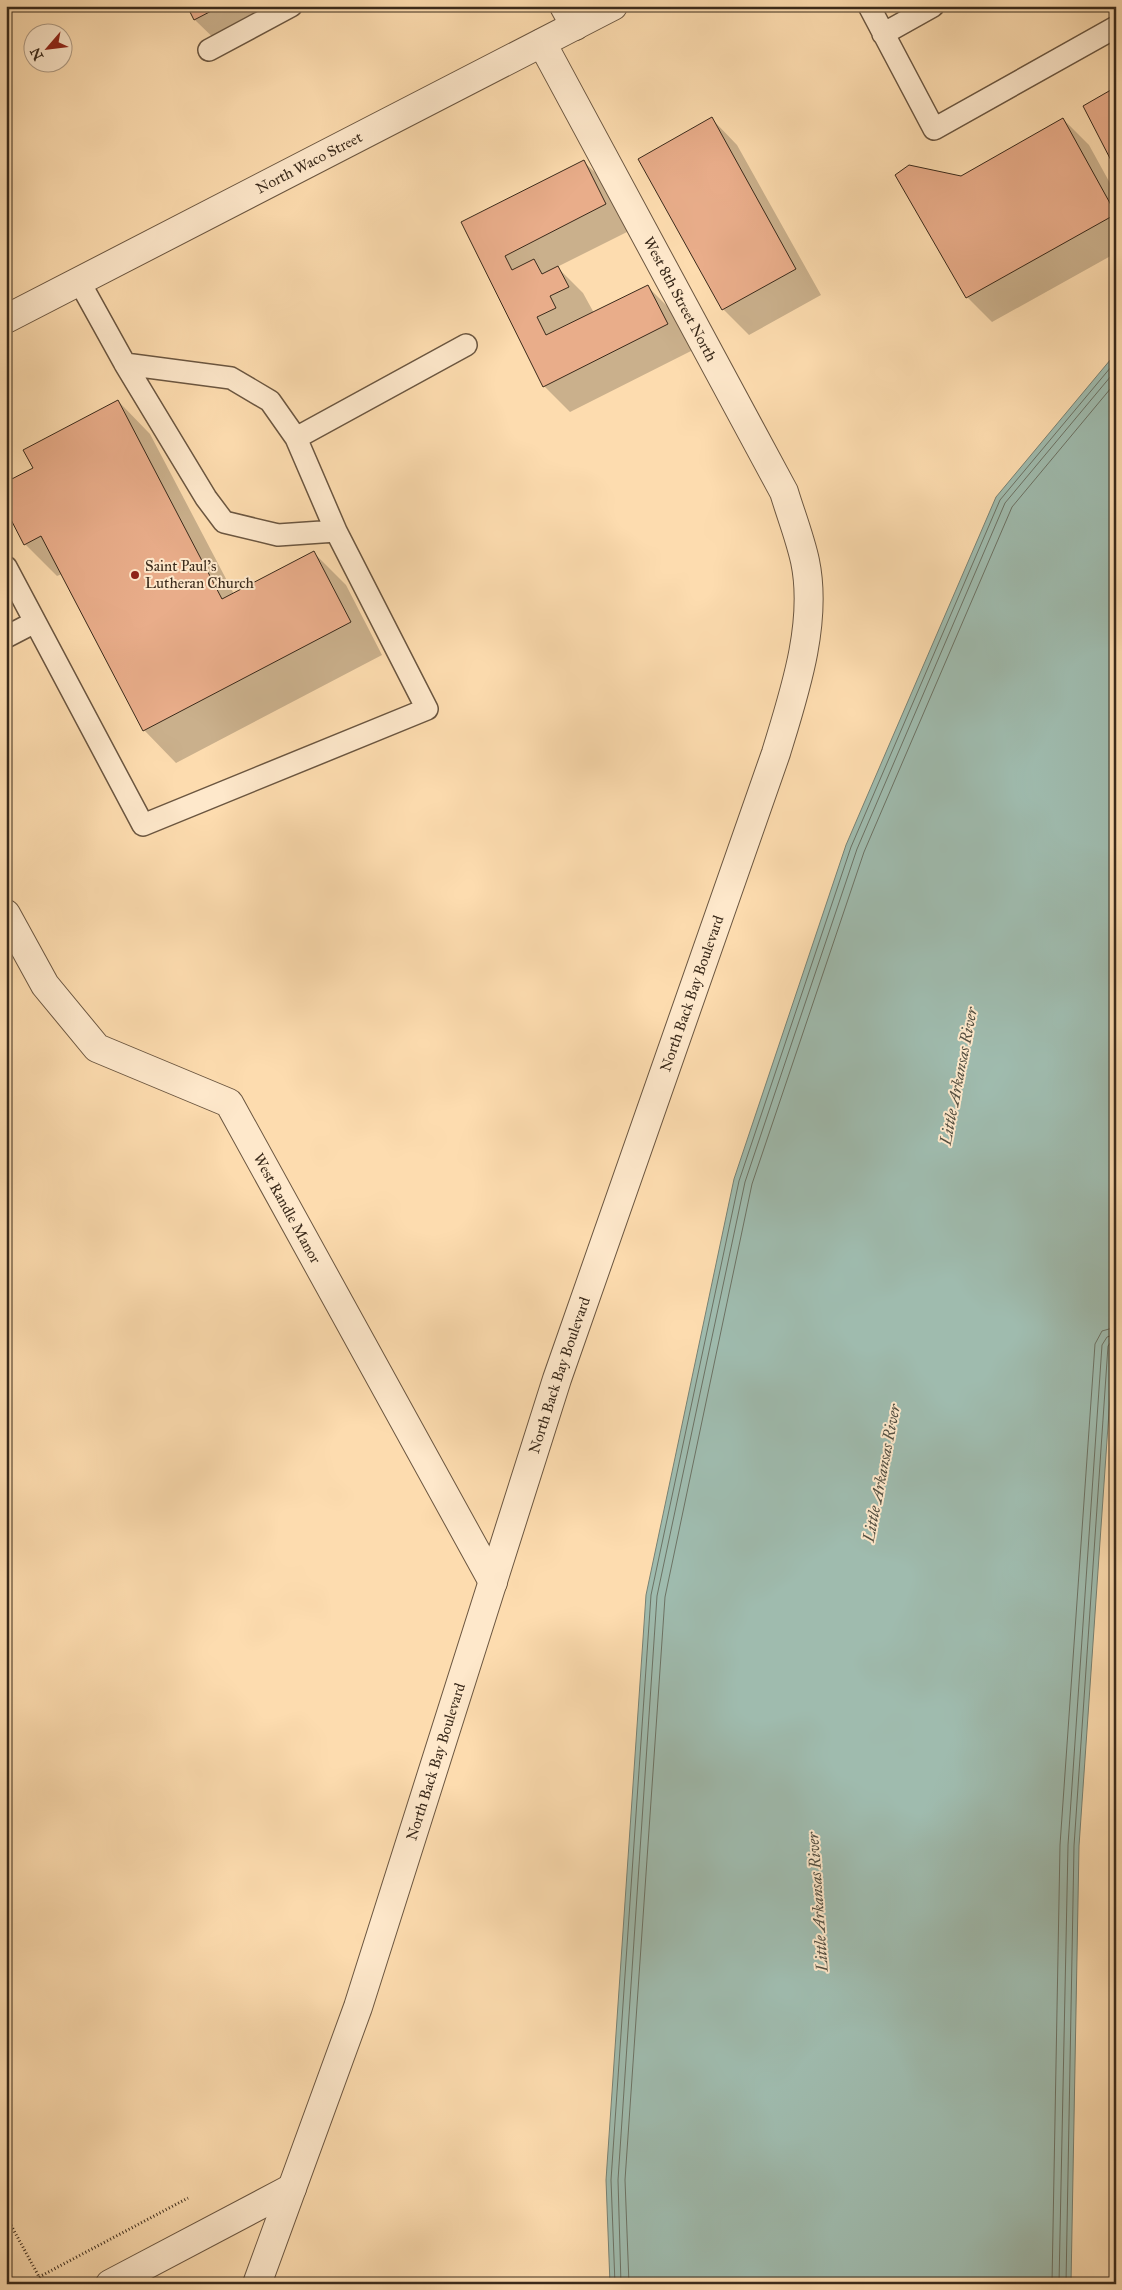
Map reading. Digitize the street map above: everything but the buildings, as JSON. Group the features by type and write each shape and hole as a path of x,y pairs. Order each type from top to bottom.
{"street":[{"name":"North Waco Street","path":"6,319 542,43 569,16 614,6"},
{"name":"West 8th Street North","path":"542,43 784,492 805,560"},
{"name":"North Back Bay Boulevard","path":"257,2284 358,2007 557,1379 747,839 786,718 797,683 808,604 805,560"},
{"name":"West Randle Manor","path":"6,914 45,985 97,1048 229,1103 493,1582"},
{"path":"110,2284 292,2188"}],"lane":[{"path":"209,50 291,6"},
{"path":"869,6 934,129 1116,27"},
{"path":"883,34 934,6"},
{"path":"79,281 206,498 224,522 278,535 336,531"},
{"path":"296,438 466,345"},
{"path":"6,567 143,825 427,709 336,531 296,438 270,401 231,378 126,364"},
{"path":"6,637 36,622"}],"path":[{"path":"40,2277 188,2198"},
{"path":"6,2216 43,2284"}],"water":[{"name":"Little Arkansas River","path":"1116,353 1116,1310 1079,1846 1071,2284 610,2284 606,2180 646,1595 734,1179 846,845 996,497"}],"place":[{"name":"Saint Paul's Lutheran Church","path":"135,575"}]}
